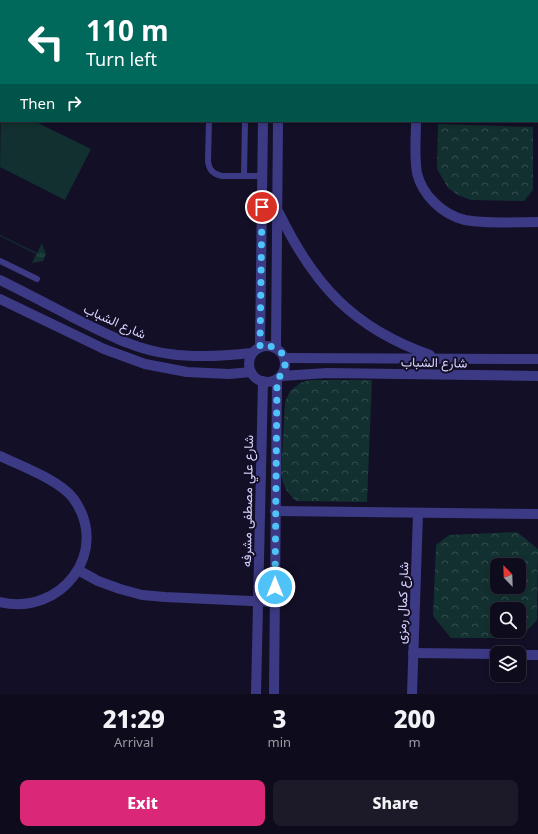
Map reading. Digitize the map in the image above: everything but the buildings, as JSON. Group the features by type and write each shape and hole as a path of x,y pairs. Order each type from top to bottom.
{"street":[{"path":"256,350 268,346 280,350 284,358 285,367 279,377 272,381 263,381 258,379 252,372 249,363 256,350 263,122"},
{"path":"276,348 278,122"},
{"path":"416,122 417,174 424,190 434,203 448,213 464,220 538,222"},
{"path":"278,211 311,269 325,288 340,303 358,318 396,341 437,358"},
{"name":"شارع الشباب","path":"0,280 128,344 148,350 169,354 210,357 256,350"},
{"path":"0,299 104,349 145,364 187,372 230,374 252,372"},
{"name":"شارع الشباب","path":"284,358 538,359"},
{"name":"شارع الشباب","path":"279,377 327,373 538,376"},
{"path":"274,694 279,377"},
{"name":"شارع علي مصطفى مشرفه","path":"256,694 263,381"},
{"path":"0,456 61,487 72,497 81,511 87,541 84,556 78,570 68,583 56,594 41,601 25,604 8,604 0,602"},
{"path":"276,511 538,514"},
{"name":"شارع كمال رمزى","path":"412,694 418,512"},
{"path":"78,570 106,584 142,595 275,602"},
{"path":"413,653 490,654"},
{"path":"526,655 538,655"}],"lane":[{"path":"209,122 208,162 212,172 216,175 222,176 262,176"},
{"path":"244,176 245,122"},
{"path":"0,261 37,279"}],"green space":[{"path":"1,122 36,122 91,149 65,200 0,167"},
{"path":"438,124 533,127 533,190 524,201 471,200 458,195 448,188 437,169"},
{"path":"0,235 37,253 42,243 46,254 43,261 32,263 36,254"},
{"path":"310,380 372,380 367,502 296,501 284,486 281,474 285,402 290,391 300,383"},
{"path":"517,532 538,549 537,620 526,632 526,602 490,602 490,638 451,638 433,616 436,545 449,535"}],"route":[{"path":"262,207 260,347 272,346 280,350 285,362 284,372 277,379 275,587"}]}
